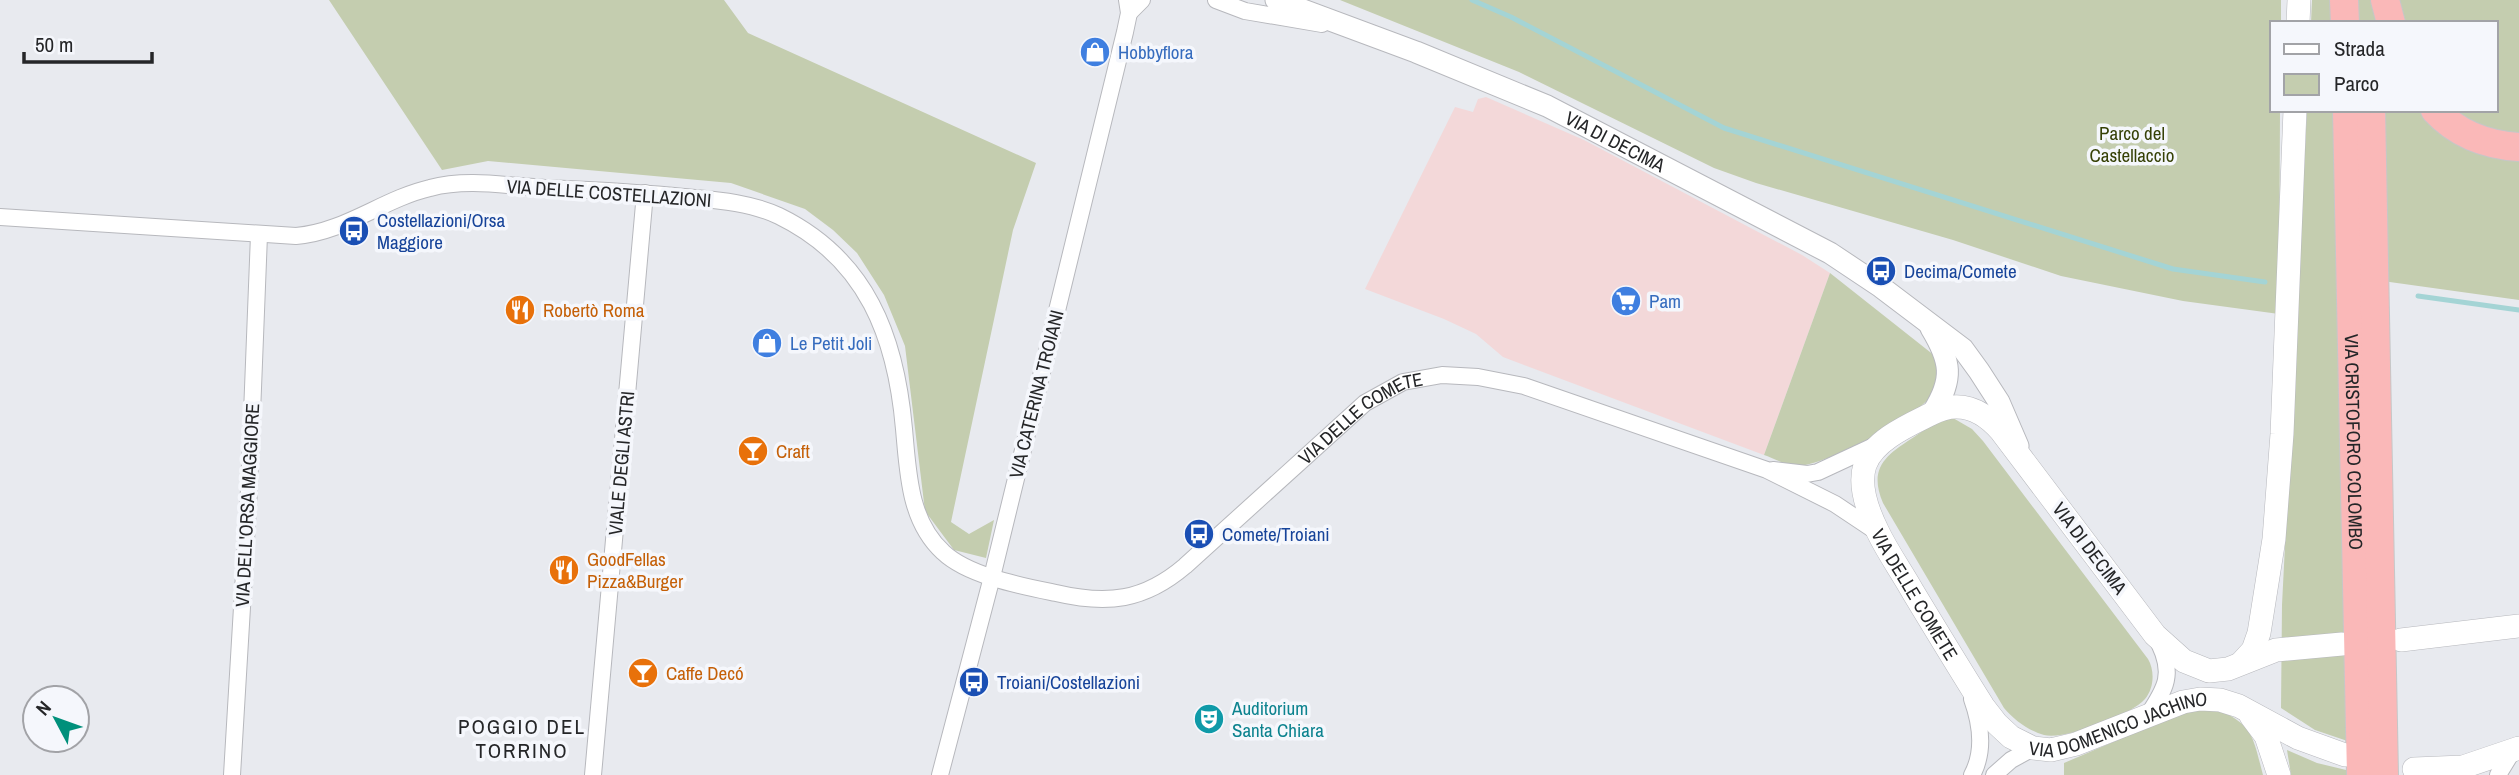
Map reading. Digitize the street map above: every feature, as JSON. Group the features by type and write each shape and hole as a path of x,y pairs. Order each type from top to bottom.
{"highway":[{"path":"2344,0 2345,21"},
{"path":"2371,21 2372,0"},
{"path":"2385,0 2390,21"},
{"name":"VIA CRISTOFORO COLOMBO","path":"2347,112 2353,765"},
{"name":"VIA CRISTOFORO COLOMBO","path":"2371,112 2384,775"},
{"path":"2437,112 2450,124 2471,136 2495,144 2519,147"}],"main road":[{"path":"2298,21 2299,0"},
{"path":"2240,664 2253,650 2259,633 2274,538 2284,393 2295,112"},
{"name":"VIA DI DECIMA","path":"1933,412 1957,406 1977,411 1993,422 2155,635 2177,656 2194,666 2215,671 2276,650 2342,644"},
{"path":"1878,533 1865,496 1863,478 1866,463 1871,454 1889,438 1933,412"},
{"name":"VIA DELLE COMETE","path":"1878,533 1963,674 1997,724 2011,737 2033,748"},
{"path":"2401,640 2519,626"},
{"name":"VIA DOMENICO JACHINO","path":"2033,748 2062,748 2178,704 2200,699 2225,701 2353,765"},
{"path":"2246,711 2263,731 2279,775"},
{"path":"2418,772 2463,767 2515,750"}],"street":[{"name":"VIA CATERINA TROIANI","path":"940,775 992,577 1128,6 1142,0"},
{"path":"1216,0 1245,10 1351,29"},
{"name":"VIA DI DECIMA","path":"1276,0 1496,84 1589,126 1822,248 1894,296 1930,326 1955,342 1979,370 2003,412 2024,461"},
{"name":"VIA DELLE COSTELLAZIONI","path":"0,217 296,236 317,234 414,193 450,184 645,193 736,202 770,212 813,238 853,274 870,298 892,362 901,399 909,480 923,527 947,556 992,577"},
{"name":"VIALE DEGLI ASTRI","path":"593,775 645,193"},
{"name":"VIA DELL'ORSA MAGGIORE","path":"232,775 249,490 259,234"},
{"name":"VIA DI DECIMA","path":"1930,326 1944,352 1948,376 1944,395 1933,412"},
{"name":"VIA DELLE COMETE","path":"992,577 1077,598 1122,598 1143,593 1161,584 1185,566 1364,403 1396,384 1433,376 1478,377 1524,386 1767,470 1835,504 1878,533"},
{"name":"VIA DELLE COMETE","path":"1767,470 1781,469 1807,474 1818,472 1889,438"},
{"name":"VIA DI DECIMA","path":"2148,715 2165,687 2168,676 2165,656 2155,635"},
{"path":"1963,674 1980,729 1979,755 1972,775"},
{"name":"VIA DOMENICO JACHINO","path":"1994,775 2011,760 2033,748"},
{"path":"2498,775 2515,750"}],"shaded area":[{"path":"1486,97 1584,140 1802,255 1830,273 1764,455 1503,357 1476,334 1365,289 1455,107 1473,112 1478,99"}],"green space":[{"path":"329,0 724,0 748,33 1036,163 1013,230 951,522 969,534 994,520 986,558 954,550 925,511 905,346 884,295 857,253 833,230 805,209 731,183 488,161 442,170"},
{"name":"Parco del Castellaccio","path":"1340,0 2281,0 2281,21 2270,21 2270,112 2280,112 2279,314 2183,301 2061,276 1953,240 1756,183 1714,168 1519,72"},
{"path":"2312,0 2519,0 2519,300 2361,278 2371,749 2315,730 2281,708 2282,605 2307,112 2498,112 2498,21 2311,21"},
{"path":"1830,273 1935,356 1939,372 1938,383 1930,398 1896,424 1850,449 1809,464 1795,466 1764,455"},
{"path":"1953,418 1972,429 1983,441 2148,659 2152,669 2152,685 2148,695 2137,706 2097,725 2054,736 2027,728 2004,708 1883,503 1879,491 1879,471 1895,450 1928,428"},
{"path":"2213,707 2236,719 2249,732 2263,775 2064,775 2064,763 2181,713"},
{"path":"2287,750 2317,763 2367,775 2291,775"}],"waterway":[{"path":"1472,0 1511,17 1724,128 2173,269 2265,282"},
{"path":"2418,296 2519,310"}],"place":[{"name":"Hobbyflora","path":"1095,52"},
{"name":"Costellazioni/Orsa Maggiore","path":"354,231"},
{"name":"Decima/Comete","path":"1881,271"},
{"name":"Pam","path":"1626,301"},
{"name":"Robertò Roma","path":"520,310"},
{"name":"Le Petit Joli","path":"767,343"},
{"name":"Craft","path":"753,451"},
{"name":"Comete/Troiani","path":"1199,534"},
{"name":"GoodFellas Pizza&Burger","path":"564,570"},
{"name":"Caffe Decó","path":"643,673"},
{"name":"Troiani/Costellazioni","path":"974,682"},
{"name":"Auditorium Santa Chiara","path":"1209,719"}],"district":[{"name":"POGGIO DEL TORRINO","path":"522,738"}]}
